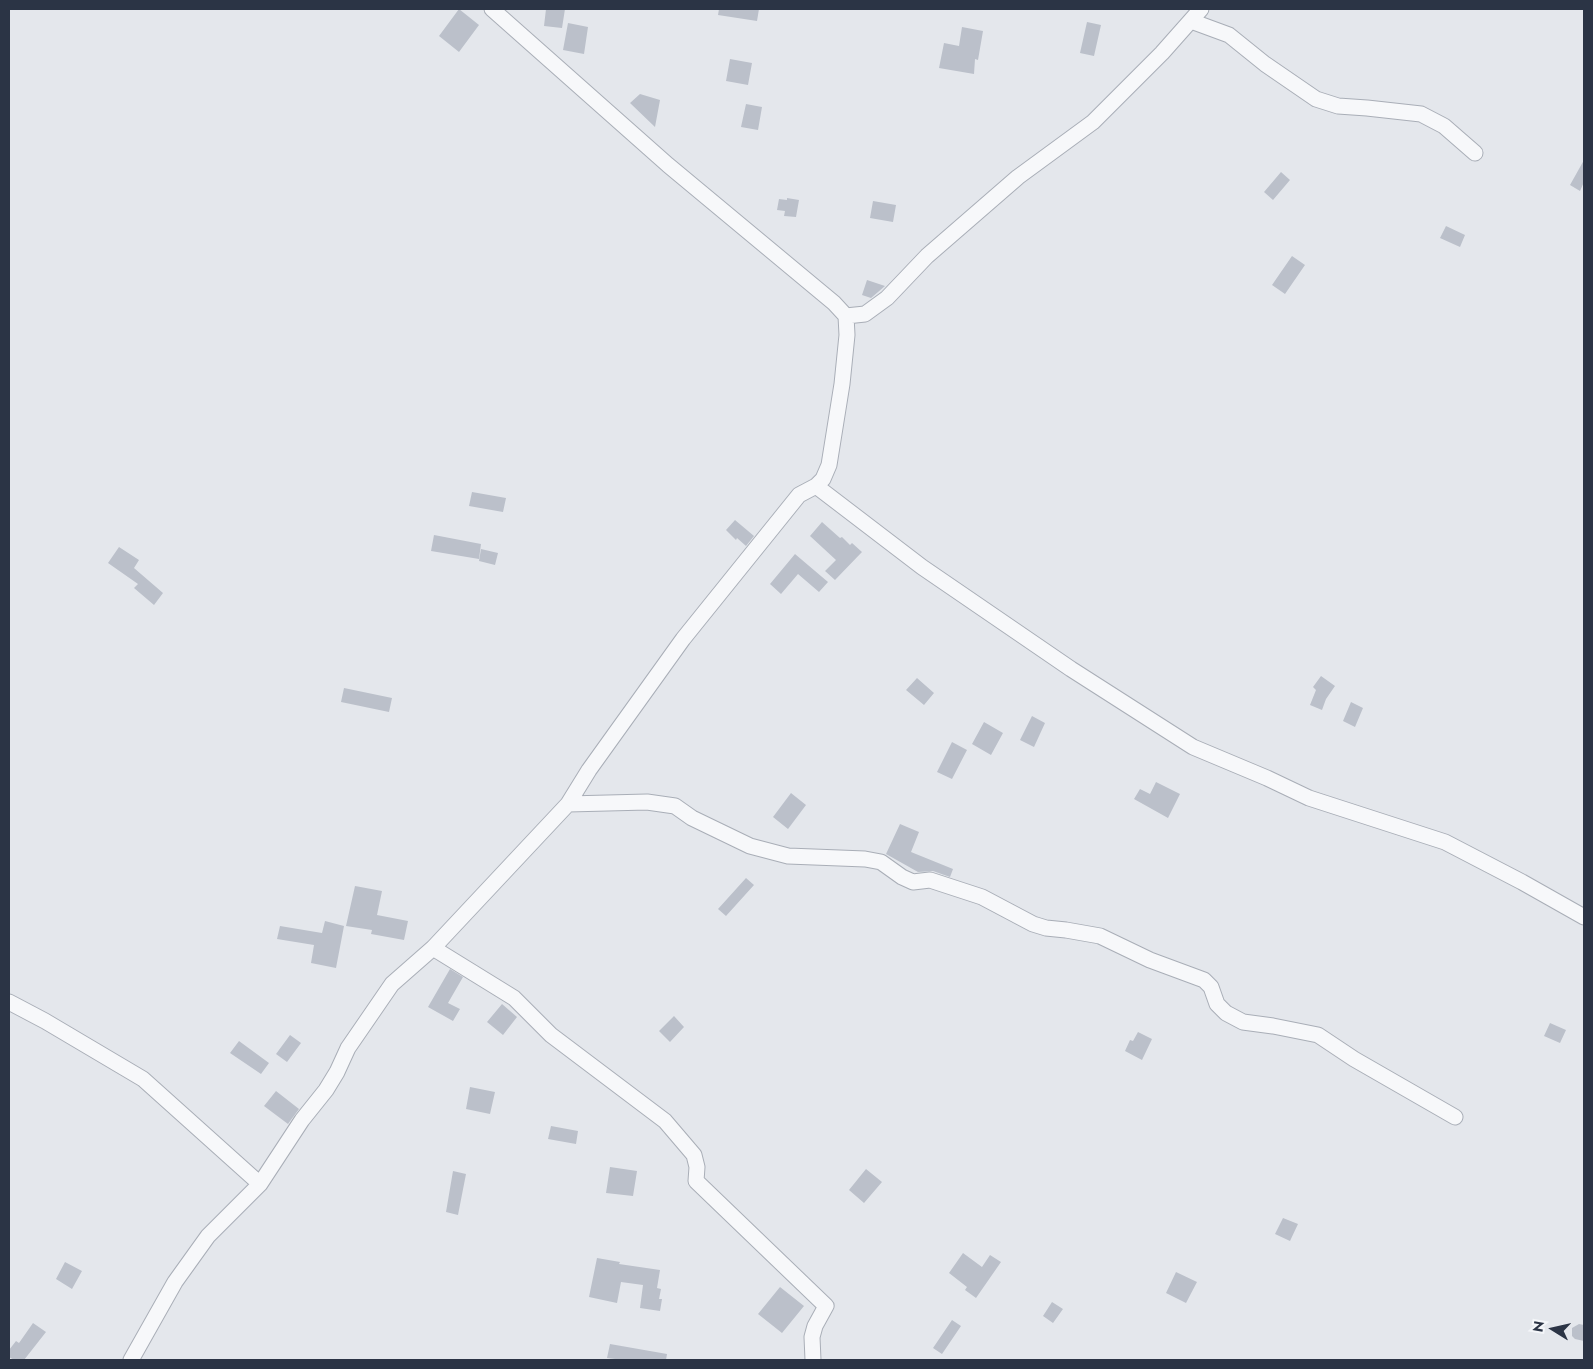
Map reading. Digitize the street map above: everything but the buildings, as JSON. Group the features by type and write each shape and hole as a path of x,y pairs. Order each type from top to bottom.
{"street":[{"path":"131,1360 175,1282 208,1236 260,1184 302,1120 326,1090 348,1048 392,984 433,948 568,804 589,770 683,639 799,495 816,486 823,479 829,465 842,384 847,335 846,316 834,303 668,165 492,9"},
{"path":"846,316 865,314 887,298 927,256 1018,177 1093,122 1162,53 1201,9"},
{"path":"1191,21 1229,35 1265,64 1316,99 1338,106 1421,114 1444,126 1475,153"},
{"path":"816,486 922,567 1070,669 1193,747 1268,778 1309,798 1445,842 1584,917"},
{"path":"568,804 647,802 674,806 692,818 750,846 788,856 865,859 881,862 902,877 913,882 930,880 982,897 1033,924 1046,928 1100,936 1150,960 1204,980 1211,987 1218,1004 1226,1013 1243,1022 1318,1035 1354,1059 1454,1117"},
{"path":"433,948 514,998 551,1035 665,1121 694,1155 697,1167 696,1181 826,1306 814,1326 812,1337 813,1360"},
{"path":"9,1002 143,1079 260,1184"}]}
